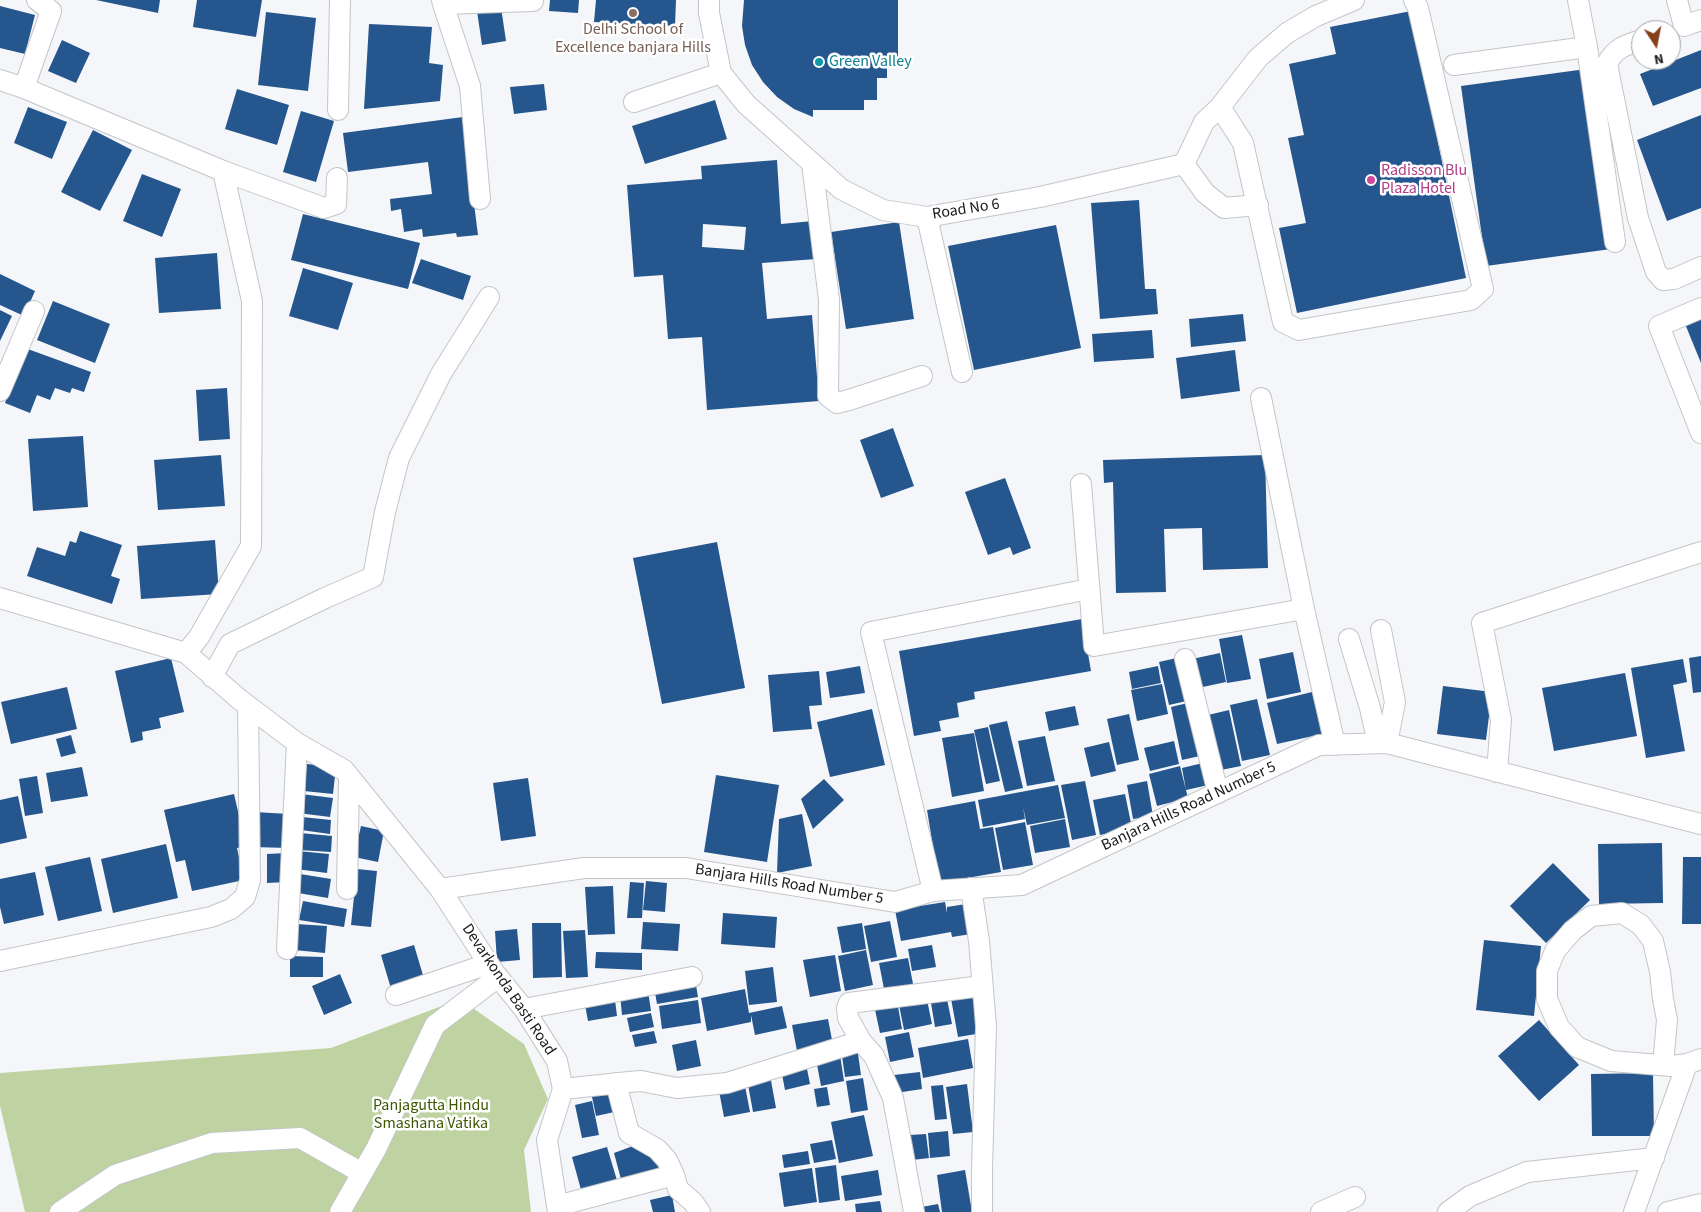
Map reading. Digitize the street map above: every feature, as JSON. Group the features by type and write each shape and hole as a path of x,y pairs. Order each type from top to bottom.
{"street":[{"path":"338,110 340,0"},
{"name":"Road No 6","path":"708,0 720,73 746,104 841,189 883,210 927,217 1040,197 1184,164"},
{"path":"1258,205 1224,208 1205,193 1184,164 1204,122 1220,107 1258,58 1286,33 1316,16 1354,0"},
{"path":"1220,107 1243,143 1283,322 1298,330 1471,300 1482,289 1418,8 1414,0"},
{"path":"1578,0 1587,47 1615,242"},
{"path":"1677,0 1685,25"},
{"path":"480,199 470,86 443,2 533,1"},
{"path":"24,88 48,4"},
{"path":"1631,43 1622,46 1612,55 1607,64 1638,218 1656,272 1662,280 1674,279 1701,267"},
{"path":"1454,65 1587,47"},
{"path":"634,102 720,73"},
{"path":"0,80 24,88 223,171 324,208 336,204 337,178"},
{"path":"812,163 829,300 828,396 837,403 922,376"},
{"path":"186,653 199,637 251,546 252,301 223,171"},
{"path":"927,217 962,372"},
{"path":"212,677 230,644 373,577 385,512 399,458 441,374 488,297"},
{"path":"1701,308 1659,326 1701,432"},
{"path":"0,391 34,310"},
{"path":"1261,398 1304,609 1335,745"},
{"path":"1081,484 1094,646 1304,609"},
{"path":"1497,772 1501,720 1482,624 1701,552"},
{"path":"933,891 871,632 1089,589"},
{"path":"0,598 186,653 212,677 297,743 344,770 440,889"},
{"path":"1381,630 1395,702 1383,743"},
{"path":"1350,639 1383,743"},
{"path":"1185,659 1218,793"},
{"path":"1366,693 1392,686"},
{"path":"0,961 211,916 232,909 245,897 250,880 243,702"},
{"path":"287,949 297,743"},
{"name":"Banjara Hills Road Number 5","path":"440,889 584,868 686,868 895,902 933,891 1022,885 1319,745 1383,743 1701,824"},
{"path":"346,889 349,776"},
{"path":"971,888 986,1026 982,1212"},
{"name":"Devarkonda Basti Road","path":"440,889 493,970 524,1009 557,1061 563,1090 547,1140 557,1209"},
{"path":"1663,1065 1667,1020 1653,941 1641,925 1622,913 1591,916 1572,931 1555,951 1547,971 1546,1000 1559,1027 1577,1048 1611,1061 1672,1066 1694,1062"},
{"path":"396,995 493,970"},
{"path":"340,1212 376,1149 435,1026 493,970"},
{"path":"524,1009 692,976"},
{"path":"914,1212 893,1098 874,1056 861,1041 848,1018 847,1008 849,1003 982,986"},
{"path":"563,1090 616,1083 641,1082 677,1088 727,1083 861,1041"},
{"path":"1634,1212 1694,1062"},
{"path":"616,1083 629,1133 657,1149 666,1160 674,1175 678,1189 693,1202 700,1212"},
{"path":"60,1212 115,1175 212,1143 300,1138 362,1173"},
{"path":"1448,1212 1470,1196 1528,1172 1654,1158"},
{"path":"557,1209 674,1175"},
{"path":"1321,1212 1355,1196"},
{"path":"1668,1212 1701,1204"}],"green space":[{"name":"Panjagutta Hindu Smashana Vatika","path":"460,999 524,1044 548,1099 524,1150 531,1212 25,1212 0,1106 0,1073 331,1048"}],"building":[{"path":"96,0 160,0 158,13"},
{"path":"197,0 262,0 256,37 193,27"},
{"path":"550,0 579,0 578,13 549,11"},
{"name":"Delhi School of Excellence banjara Hills","path":"596,0 676,0 675,26 594,22"},
{"name":"Green Valley","path":"744,0 898,0 898,58 887,58 887,78 877,78 877,100 864,100 864,110 813,110 813,117 794,109 777,97 763,82 752,65 745,45 742,26"},
{"path":"0,6 35,15 25,54 0,48"},
{"path":"501,7 506,41 482,45 477,11"},
{"name":"Radisson Blu Plaza Hotel","path":"1411,11 1466,278 1297,313 1279,228 1306,223 1288,138 1304,135 1289,64 1336,54 1330,27"},
{"path":"266,12 316,18 308,91 258,85"},
{"path":"369,24 432,27 429,63 443,65 440,101 364,109"},
{"path":"62,40 90,53 76,83 48,71"},
{"path":"1701,50 1701,88 1653,106 1640,74 1650,70 1681,70 1681,58"},
{"path":"1586,69 1611,249 1486,266 1461,86"},
{"path":"544,84 547,110 514,114 510,87"},
{"path":"237,89 289,105 277,145 225,129"},
{"path":"715,100 727,139 645,164 632,126"},
{"path":"28,107 67,122 52,159 14,143"},
{"path":"301,111 334,121 316,182 283,172"},
{"path":"1701,115 1701,208 1667,221 1637,140"},
{"path":"463,117 478,235 457,237 456,233 423,237 422,229 404,232 401,209 391,211 390,199 432,194 428,162 348,172 343,133"},
{"path":"93,130 132,150 100,211 61,192"},
{"path":"777,160 781,224 813,221 816,259 762,263 767,319 812,315 819,401 707,410 702,337 668,339 663,275 634,277 627,185 702,179 701,166","holes":["703,224 746,227 744,250 702,247"]},
{"path":"142,174 181,189 162,237 123,221"},
{"path":"1139,200 1145,289 1156,289 1158,314 1100,319 1091,203"},
{"path":"303,214 420,243 408,289 291,260"},
{"path":"899,222 914,319 846,329 831,232"},
{"path":"1056,225 1081,348 974,370 948,246"},
{"path":"217,253 221,309 159,313 155,258"},
{"path":"421,259 471,276 463,300 412,283"},
{"path":"303,268 353,283 338,330 289,316"},
{"path":"0,274 35,291 24,316 0,305"},
{"path":"53,301 110,324 95,363 37,340"},
{"path":"0,310 12,316 0,341"},
{"path":"1701,311 1701,363 1683,319"},
{"path":"1243,314 1246,341 1191,347 1189,319"},
{"path":"1152,330 1154,358 1094,362 1092,334"},
{"path":"25,348 91,372 84,392 72,388 70,393 55,388 50,400 37,395 30,413 5,403"},
{"path":"1235,350 1240,391 1181,399 1176,358"},
{"path":"227,388 230,439 199,441 196,390"},
{"path":"893,428 914,486 881,498 860,440"},
{"path":"83,436 88,507 33,511 28,439"},
{"path":"221,455 225,506 158,510 154,460"},
{"path":"1265,455 1268,568 1203,570 1202,528 1164,529 1166,592 1116,593 1113,482 1104,483 1103,460"},
{"path":"1005,478 1031,548 1013,555 1010,547 988,555 965,492"},
{"path":"80,531 122,545 111,576 120,579 112,604 27,576 37,547 65,556 70,541 76,543"},
{"path":"215,540 219,594 141,599 137,546"},
{"path":"717,542 745,688 662,704 633,558"},
{"path":"1082,619 1091,671 974,692 975,699 957,703 959,717 939,721 941,731 914,736 899,651"},
{"path":"1242,635 1251,679 1227,683 1219,639"},
{"path":"1293,652 1301,692 1267,699 1259,659"},
{"path":"1220,653 1226,682 1198,688 1192,659"},
{"path":"1701,656 1701,692 1693,693 1689,658"},
{"path":"1181,657 1191,700 1169,705 1159,662"},
{"path":"171,658 184,712 159,718 161,728 142,732 143,740 131,743 115,671"},
{"path":"1683,659 1687,682 1673,685 1685,751 1646,758 1631,668"},
{"path":"860,666 865,693 830,698 826,672"},
{"path":"1158,666 1161,683 1132,689 1129,672"},
{"path":"819,671 822,705 809,706 812,729 773,732 768,675"},
{"path":"1625,673 1637,736 1554,751 1542,688"},
{"path":"1162,684 1168,714 1137,721 1131,690"},
{"path":"1443,686 1492,692 1486,740 1437,734"},
{"path":"67,687 77,729 11,744 1,702"},
{"path":"1312,692 1322,734 1277,744 1267,703"},
{"path":"1257,699 1270,755 1242,761 1230,705"},
{"path":"1192,702 1204,755 1182,760 1171,707"},
{"path":"1075,706 1079,725 1049,731 1045,712"},
{"path":"872,709 885,765 830,777 817,722"},
{"path":"1229,710 1241,766 1216,771 1204,716"},
{"path":"1129,714 1139,760 1117,765 1107,719"},
{"path":"1007,721 1023,788 1005,792 989,725"},
{"path":"988,727 1000,781 986,784 974,730"},
{"path":"974,733 984,791 952,797 942,738"},
{"path":"71,735 76,753 61,757 56,739"},
{"path":"1045,736 1055,781 1027,786 1018,741"},
{"path":"1174,741 1179,764 1150,771 1144,748"},
{"path":"1109,742 1116,771 1091,777 1084,748"},
{"path":"1207,762 1213,784 1186,790 1182,768"},
{"path":"307,764 336,767 333,794 304,791"},
{"path":"1180,766 1188,798 1157,806 1149,774"},
{"path":"82,767 88,796 51,802 46,773"},
{"path":"716,775 779,785 767,862 704,852"},
{"path":"37,776 43,813 25,816 19,779"},
{"path":"528,778 536,836 501,841 493,783"},
{"path":"824,779 844,800 813,829 801,799"},
{"path":"1085,781 1096,835 1072,840 1061,785"},
{"path":"1147,781 1153,816 1133,819 1127,785"},
{"path":"1058,785 1065,818 1027,825 1023,807 1025,819 983,827 978,800"},
{"path":"234,794 246,846 237,848 244,880 192,891 185,860 176,862 164,810"},
{"path":"301,794 333,798 330,817 298,813"},
{"path":"1125,794 1132,828 1100,835 1093,800"},
{"path":"18,796 27,838 0,844 0,800"},
{"path":"975,801 980,829 993,827 1001,872 939,883 927,810"},
{"path":"254,812 289,814 288,848 253,847"},
{"path":"802,814 812,866 777,873 779,819"},
{"path":"302,817 331,820 330,834 301,830"},
{"path":"1065,819 1070,847 1035,853 1030,826"},
{"path":"1025,822 1033,865 1003,870 995,828"},
{"path":"361,826 384,831 378,862 354,857"},
{"path":"300,833 332,836 331,852 299,850"},
{"path":"1662,843 1663,903 1599,904 1598,844"},
{"path":"166,844 178,898 113,913 101,859"},
{"path":"298,851 329,854 327,873 296,869"},
{"path":"286,853 286,882 267,883 267,854"},
{"path":"90,857 102,911 58,921 45,867"},
{"path":"1683,857 1701,857 1701,924 1682,924"},
{"path":"1553,863 1590,900 1546,943 1510,906"},
{"path":"357,869 377,871 371,927 351,925"},
{"path":"35,872 44,915 4,924 0,907 0,879"},
{"path":"300,874 331,879 328,898 298,893"},
{"path":"646,881 667,883 665,912 643,910"},
{"path":"630,882 644,883 642,918 627,918"},
{"path":"613,886 615,934 588,935 585,887"},
{"path":"303,901 347,909 344,927 299,920"},
{"path":"945,902 947,913 947,907 966,904 971,934 952,937 951,932 901,941 895,910"},
{"path":"723,913 777,917 775,948 721,944"},
{"path":"890,921 897,957 871,962 864,926"},
{"path":"643,922 680,924 678,951 641,949"},
{"path":"532,923 561,923 562,977 533,978"},
{"path":"862,923 866,949 842,953 837,927"},
{"path":"296,924 327,926 325,953 294,950"},
{"path":"517,929 520,960 497,962 495,931"},
{"path":"585,930 588,977 566,978 563,931"},
{"path":"1484,940 1541,946 1534,1016 1476,1010"},
{"path":"414,945 425,982 392,992 381,955"},
{"path":"932,945 936,967 912,971 908,949"},
{"path":"866,950 873,985 845,991 838,956"},
{"path":"596,952 642,953 642,970 595,968"},
{"path":"835,955 841,991 810,997 803,960"},
{"path":"290,956 323,957 323,977 290,977"},
{"path":"908,958 914,989 885,994 879,963"},
{"path":"773,967 777,1002 749,1005 745,971"},
{"path":"340,974 352,1003 324,1015 312,986"},
{"path":"695,979 698,997 657,1004 654,987"},
{"path":"745,989 749,1013 782,1006 787,1028 755,1035 751,1015 751,1022 707,1031 701,998"},
{"path":"974,989 982,1033 958,1037 950,993"},
{"path":"648,991 651,1011 622,1015 620,994"},
{"path":"946,994 952,1024 935,1027 930,997"},
{"path":"926,995 932,1024 904,1030 898,1000"},
{"path":"615,1000 617,1016 588,1021 585,1005"},
{"path":"698,1000 701,1023 662,1029 659,1006"},
{"path":"897,1001 902,1029 880,1033 874,1005"},
{"path":"651,1013 654,1027 630,1032 627,1018"},
{"path":"828,1019 833,1045 797,1051 792,1025"},
{"path":"1539,1020 1579,1065 1539,1101 1498,1056"},
{"path":"654,1031 657,1043 635,1047 632,1035"},
{"path":"909,1032 914,1057 890,1062 885,1037"},
{"path":"968,1039 973,1068 923,1078 918,1048"},
{"path":"696,1040 701,1066 677,1071 672,1045"},
{"path":"857,1047 861,1075 845,1077 841,1049"},
{"path":"840,1055 844,1081 821,1086 816,1059"},
{"path":"806,1064 810,1084 785,1090 781,1069"},
{"path":"920,1072 922,1089 896,1093 894,1075"},
{"path":"1653,1073 1654,1136 1592,1136 1591,1074"},
{"path":"770,1075 776,1108 753,1112 747,1079"},
{"path":"863,1078 868,1110 851,1113 846,1081"},
{"path":"967,1084 973,1132 953,1134 946,1087"},
{"path":"943,1085 947,1119 935,1120 931,1086"},
{"path":"745,1086 750,1112 724,1117 719,1091"},
{"path":"613,1087 619,1111 596,1116 591,1092"},
{"path":"827,1087 830,1105 817,1107 814,1089"},
{"path":"592,1101 599,1135 582,1138 575,1105"},
{"path":"864,1115 873,1156 839,1163 831,1122"},
{"path":"948,1131 950,1156 930,1158 928,1133"},
{"path":"926,1134 929,1158 912,1160 910,1135"},
{"path":"832,1140 836,1159 814,1163 810,1144"},
{"path":"641,1143 654,1151 662,1172 622,1183 614,1153"},
{"path":"607,1147 619,1187 583,1197 572,1157"},
{"path":"808,1151 810,1164 784,1168 782,1155"},
{"path":"836,1165 840,1200 819,1203 815,1168"},
{"path":"812,1168 817,1202 784,1207 779,1173"},
{"path":"878,1170 882,1195 845,1201 841,1176"},
{"path":"965,1170 972,1212 942,1212 937,1175"},
{"path":"672,1195 675,1212 653,1212 650,1200"},
{"path":"880,1201 882,1212 856,1212 855,1204"},
{"path":"938,1204 940,1212 917,1212 916,1208"}],"place":[{"name":"Delhi School of Excellence banjara Hills","path":"633,13"},
{"name":"Green Valley","path":"819,62"},
{"name":"Radisson Blu Plaza Hotel","path":"1371,180"}]}
